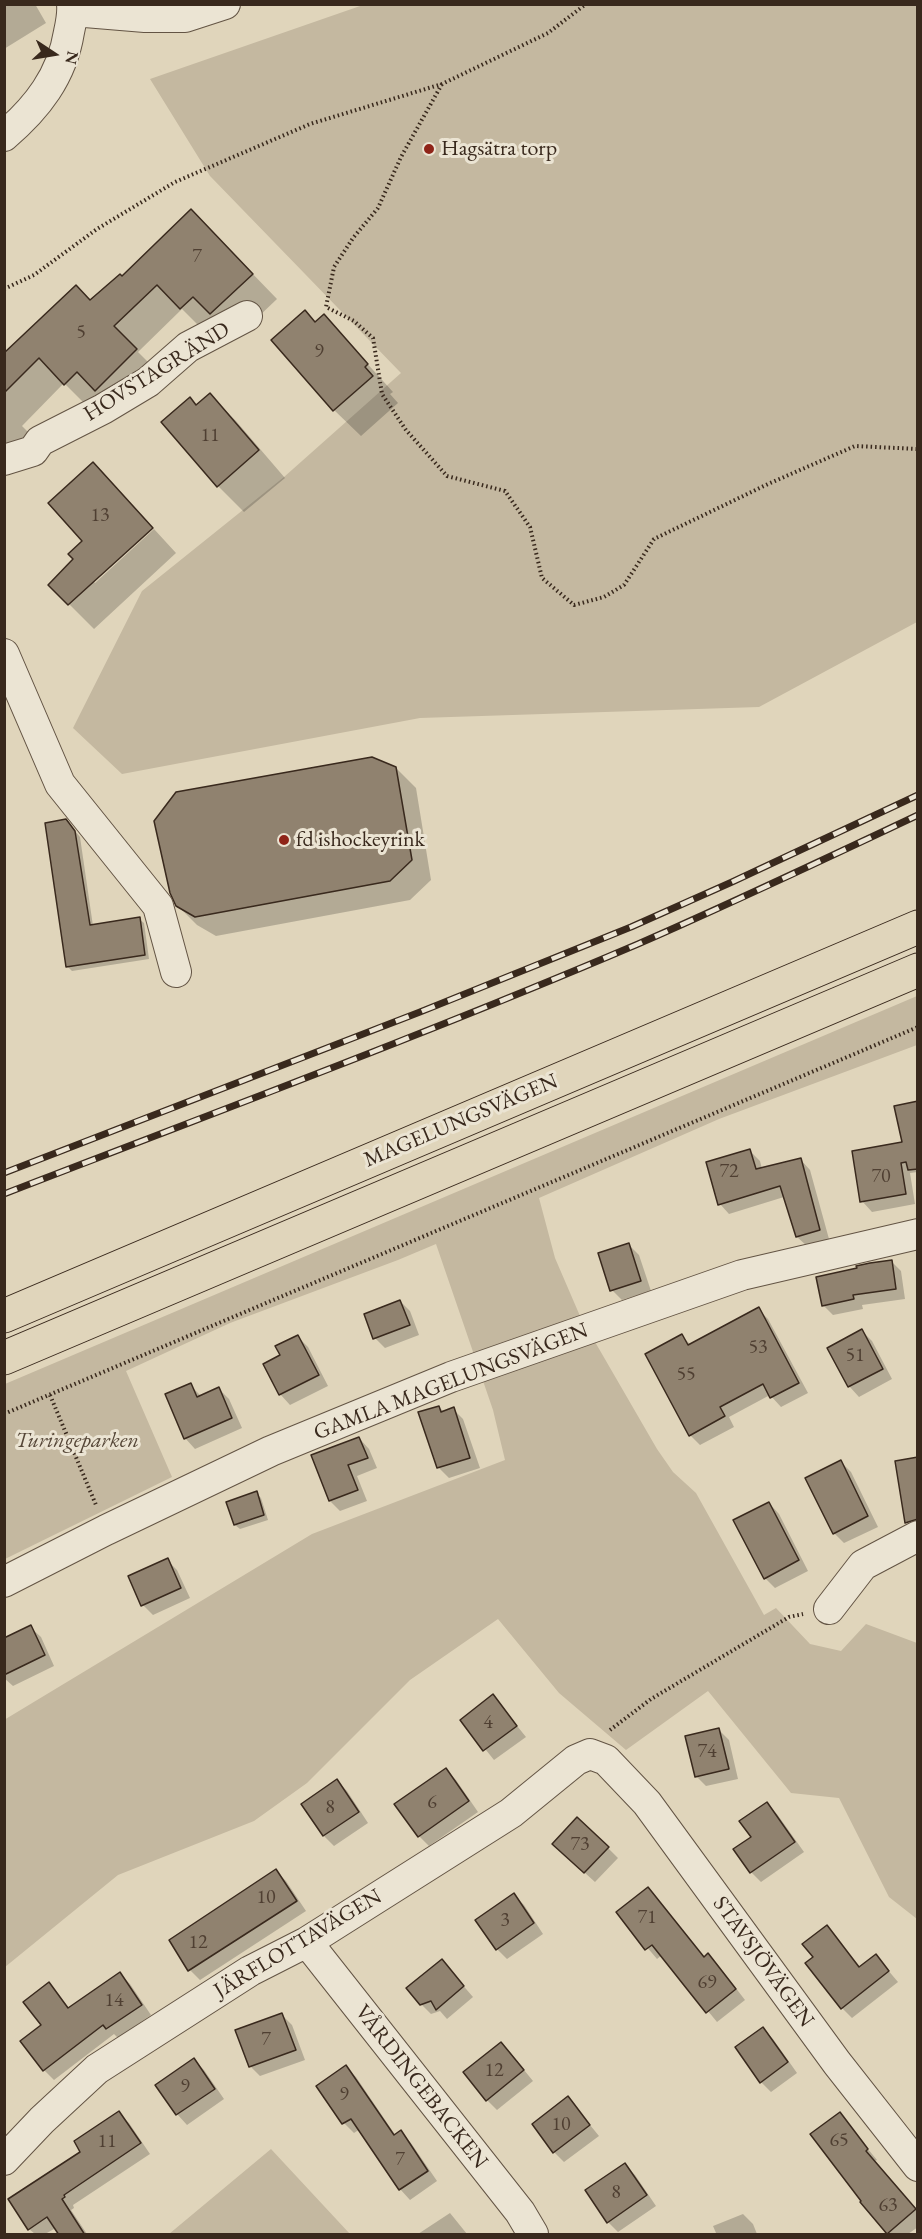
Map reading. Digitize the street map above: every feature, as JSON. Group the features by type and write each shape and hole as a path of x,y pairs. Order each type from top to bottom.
{"main road":[{"name":"MAGELUNGSVÄGEN","path":"4,1316 918,927"},
{"name":"MAGELUNGSVÄGEN","path":"4,1358 918,970"}],"street":[{"path":"4,136 27,117 45,95 60,67 68,39 72,8 145,17 184,17 225,4"},
{"name":"HOVSTAGRÄND","path":"4,460 33,452 40,441 103,409 148,381 188,347 247,316"},
{"path":"4,654 60,784 158,906 176,972"},
{"name":"GAMLA MAGELUNGSVÄGEN","path":"4,1582 271,1451 451,1377 742,1275 918,1234"},
{"path":"829,1609 863,1565 918,1536"},
{"name":"JÄRFLOTTAVÄGEN","path":"4,2160 97,2068 250,1971 307,1942 511,1813 576,1760 598,1757"},
{"name":"STAVSJÖVÄGEN","path":"598,1757 647,1803 837,2063 918,2166"},
{"name":"VÅRDINGEBACKEN","path":"307,1942 520,2212 533,2235"}],"path":[{"path":"4,289 34,275 97,229 176,182 310,124 442,84 548,33 586,4"},
{"path":"442,84 401,156 378,208 353,238 334,267 326,307 354,321 373,338 382,394 405,430 447,476 505,491 530,527 542,578 574,605 604,597 624,585 654,539 768,484 855,446 918,449"},
{"path":"4,1414 918,1027"},
{"path":"50,1395 106,1530"},
{"path":"598,1757 613,1728 651,1699 789,1617 829,1609"}],"green space":[{"path":"363,5 917,5 917,622 759,707 420,718 122,774 73,728 142,591 284,477 401,373 210,176 150,79"},
{"name":"Turingeparken","path":"917,996 917,1045 719,1119 539,1198 555,1258 580,1316 657,1449 673,1472 696,1493 764,1615 776,1608 810,1644 841,1651 866,1624 917,1643 917,1919 889,1897 839,1798 791,1793 708,1691 626,1750 559,1693 498,1619 410,1680 307,1783 254,1821 118,1875 5,1967 4,1720 312,1534 505,1460 493,1410 436,1244 230,1323 126,1371 172,1477 5,1559 5,1384"},
{"path":"271,2149 350,2234 169,2234"}],"building":[{"path":"191,209 253,274 210,314 193,297 180,309 157,285 114,326 137,349 95,391 77,372 64,385 39,358 4,393 4,353 76,285 90,300 120,274 122,276"},
{"path":"305,310 315,322 324,314 368,364 365,367 373,376 333,411 271,340"},
{"path":"210,393 259,450 217,487 161,422 190,397 196,405"},
{"path":"93,462 153,528 68,605 48,585 73,559 68,554 82,541 48,503"},
{"name":"fd ishockeyrink","path":"372,757 396,767 412,860 390,881 195,917 176,906 170,893 154,821 176,792"},
{"path":"66,819 75,831 90,925 140,917 145,955 66,967 45,823"},
{"path":"918,1101 918,1169 908,1170 906,1162 901,1163 906,1194 860,1202 852,1151 902,1142 894,1106"},
{"path":"750,1149 756,1169 801,1158 820,1230 796,1237 780,1186 718,1205 706,1162"},
{"path":"629,1243 641,1281 610,1291 598,1253"},
{"path":"892,1260 896,1289 853,1295 854,1299 822,1306 816,1277 857,1268 856,1266"},
{"path":"400,1300 410,1325 373,1339 364,1314"},
{"path":"759,1307 799,1383 770,1398 763,1384 720,1407 725,1416 689,1436 645,1354 682,1334 688,1345"},
{"path":"862,1329 883,1369 848,1387 827,1348"},
{"path":"298,1335 319,1375 279,1395 263,1364 280,1355 275,1346"},
{"path":"191,1383 197,1397 219,1387 232,1418 184,1439 165,1394"},
{"path":"439,1406 441,1412 454,1407 470,1458 437,1468 418,1412"},
{"path":"359,1437 368,1458 348,1465 358,1490 329,1501 311,1455"},
{"path":"918,1457 918,1519 905,1523 895,1461"},
{"path":"841,1460 868,1516 833,1534 805,1478"},
{"path":"257,1491 264,1515 234,1525 226,1502"},
{"path":"769,1502 799,1560 764,1579 733,1520"},
{"path":"168,1558 181,1588 141,1606 128,1576"},
{"path":"31,1625 45,1655 4,1675 4,1638"},
{"path":"493,1694 517,1726 483,1751 460,1720"},
{"path":"719,1728 729,1769 695,1777 685,1736"},
{"path":"446,1768 469,1801 418,1837 394,1804"},
{"path":"337,1779 359,1812 323,1836 301,1804"},
{"path":"767,1802 795,1842 750,1873 733,1849 751,1837 739,1821"},
{"path":"577,1817 609,1847 584,1873 552,1844"},
{"path":"276,1869 297,1901 188,1971 169,1940"},
{"path":"648,1887 704,1957 708,1953 736,1989 706,2013 652,1945 645,1950 616,1912"},
{"path":"514,1893 534,1923 496,1950 475,1920"},
{"path":"827,1925 859,1967 876,1954 889,1971 841,2009 805,1963 813,1957 802,1944"},
{"path":"442,1959 464,1986 436,2010 431,2001 420,2005 406,1988"},
{"path":"120,1972 142,2005 106,2029 103,2025 43,2071 20,2041 41,2025 23,2002 49,1982 68,2008"},
{"path":"282,2013 296,2050 249,2067 235,2030"},
{"path":"763,2027 788,2062 760,2083 735,2047"},
{"path":"501,2042 524,2070 486,2101 463,2072"},
{"path":"194,2058 215,2089 176,2115 155,2085"},
{"path":"346,2065 394,2135 401,2130 428,2171 399,2190 351,2119 342,2124 316,2086"},
{"path":"568,2096 590,2125 553,2153 532,2124"},
{"path":"119,2111 141,2143 64,2195 62,2199 85,2235 59,2235 47,2217 28,2230 8,2199 80,2152 74,2141"},
{"path":"840,2112 868,2149 866,2151 916,2209 887,2234 860,2202 810,2134"},
{"path":"625,2163 647,2195 607,2223 585,2190"}],"railway":[{"path":"4,1173 420,1012 631,927 918,795"},
{"path":"4,1194 322,1072 559,977 708,913 918,815"}],"place":[{"name":"Hagsätra torp","path":"429,149"},
{"name":"fd ishockeyrink","path":"284,840"}]}
